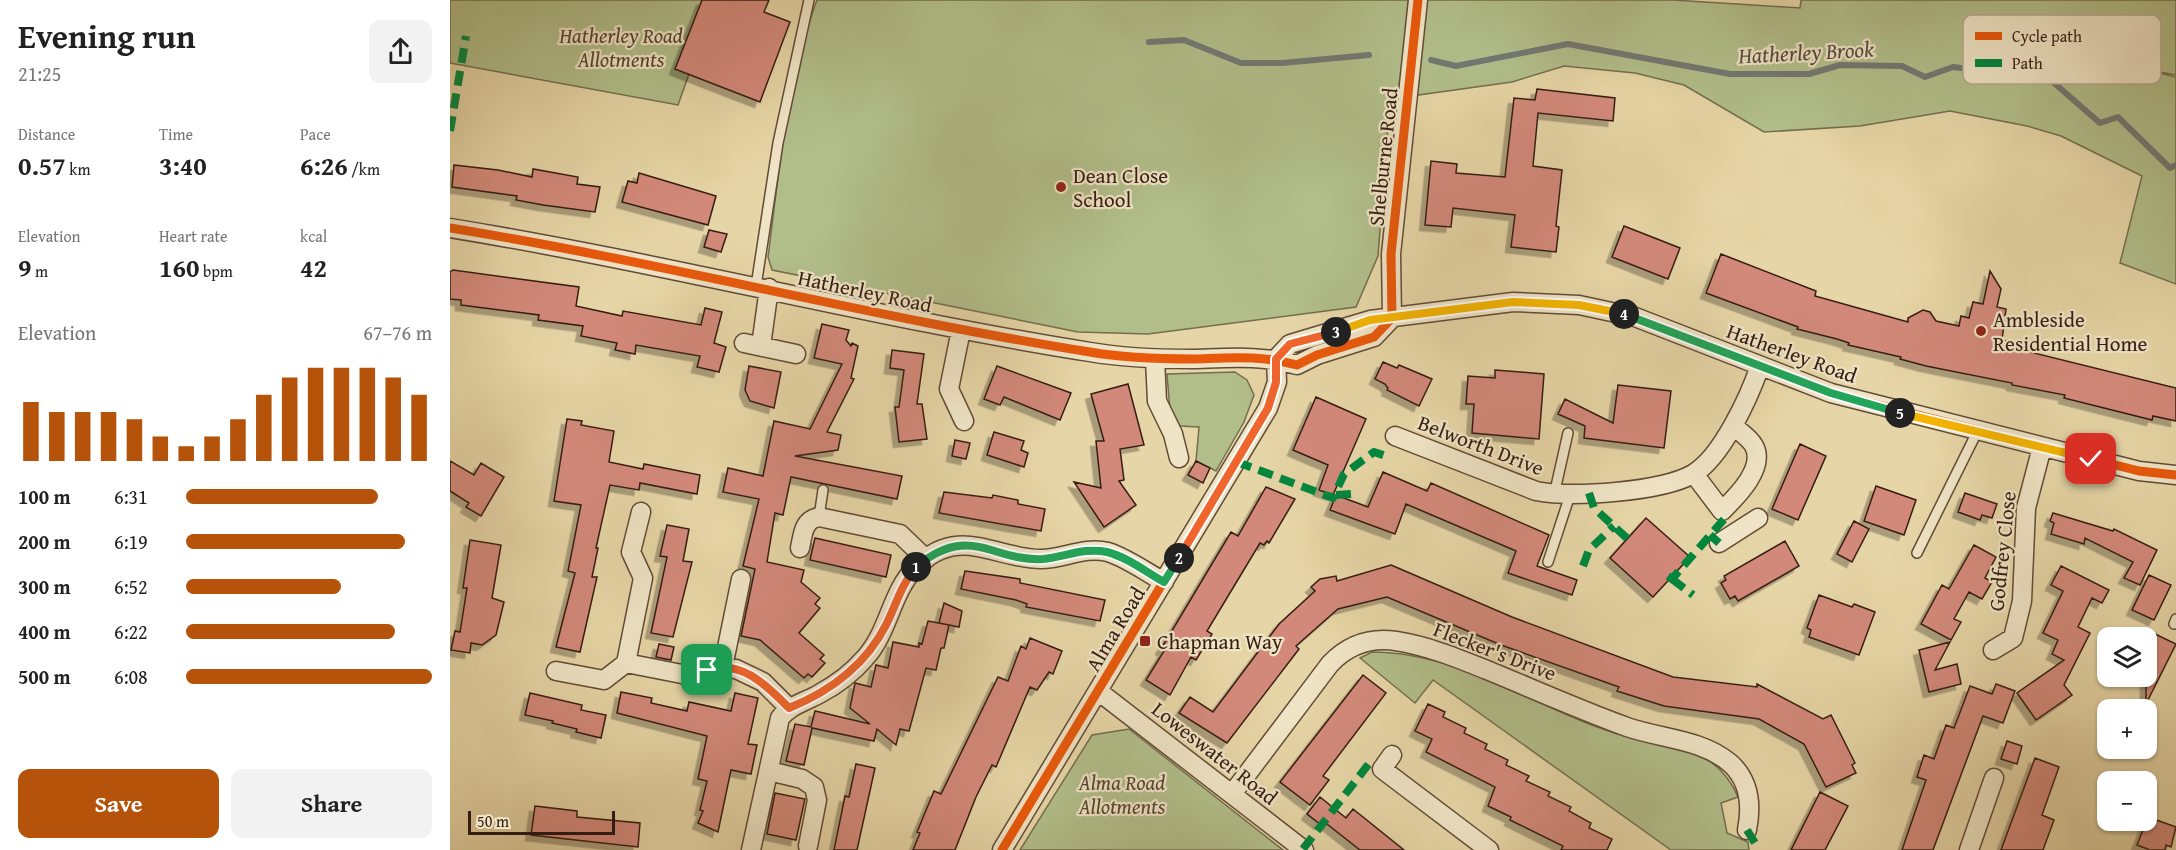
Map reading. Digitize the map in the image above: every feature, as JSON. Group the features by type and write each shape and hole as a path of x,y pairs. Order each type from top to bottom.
{"street":[{"name":"Shelburne Road","path":"1392,318 1391,254 1418,0"},
{"name":"Hatherley Road","path":"450,228 762,287 961,330 1092,353 1155,359 1276,359 1290,344 1370,320 1513,302 1579,305 1635,317 1831,393 1977,432 2139,471 2176,476"},
{"path":"762,287 752,345 796,354"},
{"path":"961,330 950,388 964,421"},
{"path":"1155,359 1157,400 1173,434 1179,458"},
{"name":"Alma Road","path":"1002,850 1268,408 1276,382 1276,359"},
{"path":"1737,532 1694,474 1715,452 1733,426 1760,366"},
{"path":"1722,511 1736,497 1756,464 1753,445 1733,426"},
{"name":"Belworth Drive","path":"1395,436 1536,491 1562,495 1639,488 1694,474"},
{"name":"Godfrey Close","path":"1993,650 2013,638 2022,601 2026,508 2042,447"},
{"path":"556,671 604,680 626,663 643,578 631,552 641,512"},
{"path":"800,549 805,525 811,519 819,517 900,534 926,559"},
{"path":"1719,543 1758,518"},
{"path":"751,850 777,724 789,708 829,688 867,657 887,624 908,577 926,559 964,545 984,546 1028,558 1042,559 1079,551 1098,550 1118,556 1164,582"},
{"path":"723,667 741,579"},
{"name":"Flecker's Drive","path":"1232,795 1342,651 1359,643 1395,641 1441,652 1629,728 1694,744 1714,752 1731,764 1744,779 1750,796 1748,830"},
{"path":"626,663 687,675 723,667 742,671 763,682 789,708"},
{"name":"Loweswater Road","path":"1098,691 1168,742 1304,850"},
{"path":"1392,755 1382,769 1489,850"},
{"path":"769,771 802,779 814,787 818,800 808,846"},
{"path":"1969,850 1994,778"}],"lane":[{"path":"762,287 778,143 809,0"},
{"path":"1917,553 1977,432"},
{"path":"1548,561 1562,495 1568,433"},
{"path":"819,517 824,490"}],"green space":[{"name":"Hatherley Road Allotments","path":"450,0 702,0 689,74 678,105 450,63"},
{"name":"Dean Close School","path":"817,0 1673,0 1800,8 1801,0 2176,0 2176,75 2161,72 2161,15 1963,15 1963,84 2161,84 2161,73 2176,77 2176,284 2120,263 2142,176 2061,136 2027,126 1950,111 1860,126 1764,132 1684,85 1635,73 1564,66 1512,82 1390,99 1378,256 1356,307 1148,334 1078,332 772,270 768,257 780,160 791,94"},
{"path":"1235,372 1247,380 1254,395 1244,422 1216,471 1196,461 1199,427 1180,426 1170,411 1167,374"},
{"path":"1372,652 1406,655 1438,662 1470,672 1593,726 1625,736 1668,742 1692,750 1720,769 1734,789 1738,797 1721,803 1727,833 1748,842 1749,850 1671,850 1433,680 1415,703 1360,658"},
{"name":"Alma Road Allotments","path":"1129,729 1283,850 1020,850 1092,735"}],"building":[{"path":"702,0 769,0 764,12 790,22 760,102 675,69"},
{"path":"1537,89 1615,98 1613,121 1538,113 1533,166 1562,170 1556,226 1559,227 1556,252 1511,247 1515,215 1453,208 1451,227 1425,225 1431,161 1457,164 1456,173 1505,177 1514,98 1535,100"},
{"path":"454,165 532,177 533,169 578,177 577,184 600,187 595,212 516,200 517,196 452,187"},
{"path":"639,173 716,196 708,225 622,202 628,181 637,183"},
{"path":"1624,226 1680,248 1668,279 1612,257"},
{"path":"709,230 727,234 721,252 704,247"},
{"path":"1721,254 1816,291 1815,296 1908,322 1908,318 1923,310 1930,312 1936,321 1959,326 1961,316 1969,318 1973,302 1983,304 1990,271 2001,289 1997,307 2006,309 2002,340 2031,347 2030,352 2176,388 2176,421 2153,416 2152,420 2064,398 2065,395 1926,366 1797,329 1798,327 1706,293"},
{"path":"453,270 579,287 576,306 622,316 623,311 701,325 705,308 722,312 714,343 726,347 719,372 697,367 700,356 636,345 635,354 615,350 617,343 581,336 583,326 538,320 539,315 461,305 461,300 450,299 450,272"},
{"path":"822,324 849,330 846,340 851,346 852,343 858,346 851,378 854,379 827,432 841,435 838,450 795,456 902,476 897,499 791,477 783,515 775,513 767,562 804,570 801,582 820,598 815,604 820,608 799,633 824,655 820,659 825,663 812,677 808,674 804,678 760,640 741,636 755,569 743,566 759,499 723,492 728,468 763,476 774,421 810,429 842,364 814,358"},
{"path":"892,350 924,354 917,404 922,404 927,439 899,442 895,407 899,407 904,370 890,368"},
{"path":"1383,362 1397,368 1399,365 1432,379 1419,406 1387,390 1385,384 1375,379"},
{"path":"749,366 781,372 774,408 750,401 745,390"},
{"path":"997,366 1071,393 1060,420 1004,397 1000,405 984,399"},
{"path":"1495,370 1544,374 1539,439 1472,433 1474,404 1466,404 1468,376 1495,378"},
{"path":"1128,384 1144,445 1120,449 1124,480 1119,481 1136,505 1104,527 1074,482 1101,488 1096,441 1104,441 1091,394"},
{"path":"1618,385 1671,391 1664,448 1584,438 1585,426 1558,414 1565,399 1613,423"},
{"path":"1316,397 1366,419 1333,495 1319,490 1328,465 1293,450"},
{"path":"567,419 582,421 581,425 614,431 609,462 643,469 644,464 700,475 697,494 640,483 639,490 610,485 596,548 598,548 592,577 597,577 580,652 556,647 575,573 568,571 581,505 554,501"},
{"path":"994,432 1024,441 1021,450 1028,453 1024,467 987,455"},
{"path":"955,440 970,443 966,459 952,456"},
{"path":"1800,444 1826,456 1798,520 1772,509"},
{"path":"450,461 474,475 481,463 504,477 481,516 466,507 469,503 450,491"},
{"path":"1196,461 1210,468 1203,483 1188,475"},
{"path":"1383,472 1427,491 1431,483 1549,535 1537,566 1577,580 1572,595 1508,573 1516,551 1406,504 1395,534 1330,510 1336,495 1368,507"},
{"path":"1876,486 1916,500 1904,535 1864,521"},
{"path":"1266,487 1295,499 1269,543 1267,541 1264,545 1260,543 1207,631 1212,634 1196,660 1191,657 1170,695 1146,680 1164,651 1161,649 1231,532 1238,536"},
{"path":"944,492 992,498 993,495 1018,500 1018,504 1045,509 1041,531 939,513"},
{"path":"1965,493 1997,504 1992,518 1982,515 1980,520 1958,512"},
{"path":"2053,513 2113,531 2114,529 2157,550 2140,585 2124,578 2133,562 2085,538 2084,544 2051,534 2054,523 2050,521"},
{"path":"1646,518 1690,557 1653,597 1610,558"},
{"path":"1854,521 1869,529 1852,562 1837,554"},
{"path":"667,525 689,529 683,561 692,562 673,637 651,633 667,557 660,556"},
{"path":"815,538 891,555 886,577 810,560"},
{"path":"470,540 501,545 492,598 504,602 496,635 482,645 471,643 470,653 451,650 455,631 460,632 467,588 463,588"},
{"path":"1785,541 1799,566 1738,601 1735,596 1730,599 1721,583 1726,580 1724,576"},
{"path":"1974,545 1996,557 1985,578 1992,582 1982,599 1969,592 1954,619 1961,622 1951,640 1921,624 1942,585 1949,589"},
{"path":"1391,565 1512,617 1673,677 1757,687 1757,684 1823,719 1831,715 1855,763 1852,765 1856,773 1826,787 1804,744 1759,719 1664,706 1617,691 1619,687 1501,645 1387,597 1338,609 1296,646 1299,649 1227,743 1179,713 1190,697 1213,712 1279,624 1315,591 1311,587 1320,579 1336,576 1337,581"},
{"path":"2061,566 2109,590 2102,603 2092,598 2078,627 2090,633 2064,685 2072,695 2036,720 2017,693 2064,660 2052,654 2058,640 2043,633 2063,591 2051,585"},
{"path":"965,571 1020,579 1020,583 1105,600 1100,621 1026,607 1027,604 1016,600 961,589"},
{"path":"2149,575 2171,585 2154,620 2132,610"},
{"path":"1819,595 1852,607 1854,604 1875,612 1859,655 1809,637 1811,630 1807,628"},
{"path":"944,603 962,611 959,627 939,623"},
{"path":"928,621 949,625 944,648 941,648 936,670 926,668 909,731 900,729 896,745 877,729 874,741 812,728 804,765 786,761 795,724 811,727 815,711 870,724 850,708 855,683 871,687 876,665 888,668 893,642 919,647 919,643 922,644"},
{"path":"2157,635 2176,644 2157,682"},
{"path":"1030,638 1062,651 1053,674 1049,672 1037,690 1030,687 996,767 992,765 976,797 955,850 913,850 920,833 917,832 934,791 941,794 998,677 1008,681 1021,646 1026,649"},
{"path":"1950,642 1935,670 1957,664 1961,684 1929,692 1919,650"},
{"path":"659,644 674,647 671,660 656,657"},
{"path":"1363,675 1386,693 1323,776 1329,780 1310,805 1280,782"},
{"path":"1996,684 2015,691 2003,723 1983,716 1933,850 1902,850 1926,780 1917,777 1924,755 1934,759 1946,725 1954,728 1970,686 1992,694"},
{"path":"2146,687 2154,687 2148,699 2146,699"},
{"path":"621,692 652,698 651,703 687,711 689,702 731,711 735,693 758,698 748,744 757,745 751,774 731,770 718,832 698,823 703,811 700,810 707,781 698,779 707,736 617,713"},
{"path":"530,693 582,705 581,710 606,715 601,738 576,732 577,729 552,723 553,721 525,715"},
{"path":"1428,704 1445,712 1443,717 1466,728 1464,733 1487,744 1485,749 1508,760 1506,765 1529,776 1526,781 1550,792 1548,796 1571,807 1569,811 1591,823 1589,828 1612,839 1607,850 1561,850 1563,846 1510,820 1511,817 1488,806 1495,787 1426,752 1432,739 1415,731"},
{"path":"2007,741 2022,746 2017,764 2001,759"},
{"path":"2035,758 2059,767 2042,815 2054,820 2043,850 2001,850"},
{"path":"856,764 875,768 857,850 834,850 845,796 849,797"},
{"path":"1820,792 1848,806 1825,850 1791,850"},
{"path":"775,793 805,799 796,840 767,834"},
{"path":"1320,797 1346,818 1353,809 1404,850 1360,850 1323,821 1320,824 1307,814"},
{"path":"535,806 577,811 577,817 640,823 638,847 531,835"},
{"path":"2157,820 2176,827 2171,847 2166,845 2165,850 2150,850 2137,845 2142,831 2157,831"}],"waterway":[{"name":"Hatherley Brook","path":"1149,42 1184,40 1241,63 1282,63 1369,55"},
{"name":"Hatherley Brook","path":"1431,60 1456,66 1568,44 1730,74 1809,74 1840,65 1902,66 1925,77 1953,67 1963,68"},
{"name":"Hatherley Brook","path":"2055,84 2100,123 2118,117 2170,168 2176,165"}],"marked path":[{"path":"450,131 466,36"},
{"path":"1237,462 1333,498 1344,474 1374,452 1386,456"},
{"path":"1589,493 1594,508 1630,541"},
{"path":"1336,495 1351,494"},
{"path":"1668,576 1672,579 1726,517"},
{"path":"1583,566 1589,550 1614,526"},
{"path":"1710,535 1719,543"},
{"path":"1672,579 1693,595"},
{"path":"1303,849 1371,761"},
{"path":"1747,830 1755,843 1753,850"}],"cycle path":[{"path":"1392,318 1391,254 1418,0"},
{"path":"450,228 610,257 930,323 1116,356 1167,359 1258,358 1297,365 1317,355 1374,337 1392,318"},
{"path":"1276,359 1290,344 1370,320 1513,302 1579,305 1635,317 1831,393 2139,471 2176,475"},
{"path":"1002,850 1268,408 1277,382 1276,359"}],"place":[{"name":"Dean Close School","path":"1061,187"},
{"name":"Ambleside Residential Home","path":"1981,331"},
{"name":"Chapman Way","path":"1145,641"}],"route":[{"path":"707,670 723,667 742,671 763,682 789,708 804,702 829,688 867,657 887,624 902,588 916,567 935,554 964,545 984,546 1028,558 1042,559 1079,551 1098,550 1118,556 1164,582 1268,408 1276,382 1276,359 1290,344 1327,335 1370,320 1513,302 1544,302 1608,310 1635,317 1831,393 1896,412 2091,459"}]}
